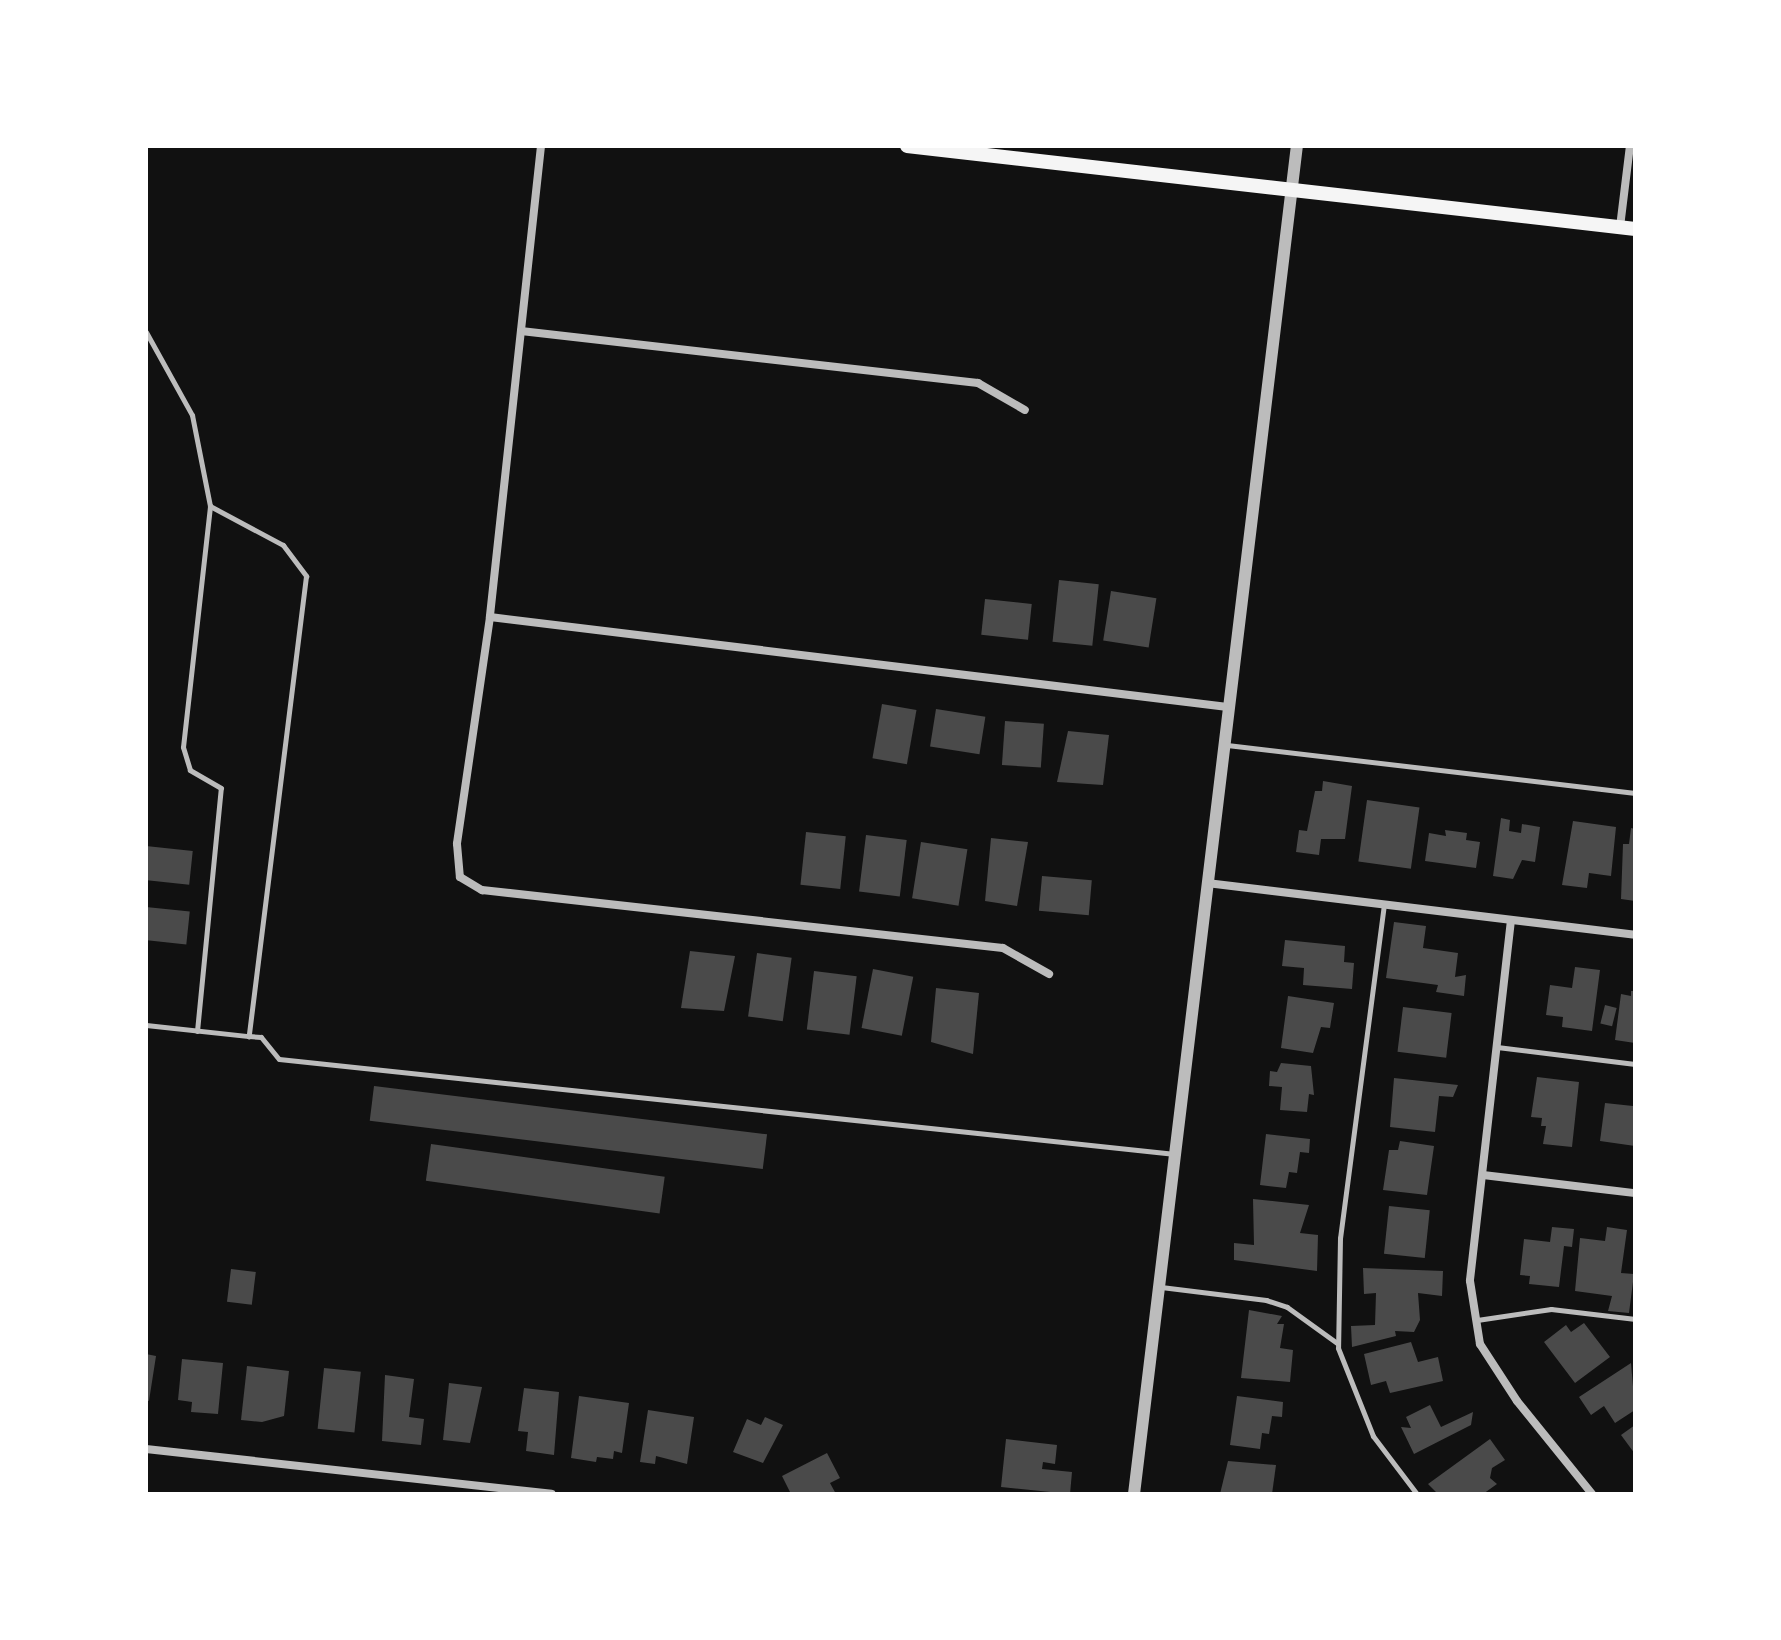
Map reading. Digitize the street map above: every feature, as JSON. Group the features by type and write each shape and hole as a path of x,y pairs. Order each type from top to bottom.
{"main road":[{"path":"907,146 973,149 1627,228"}],"street":[{"path":"541,146 490,617 457,844 460,877 482,890 1003,948 1049,974"},
{"path":"1134,1494 1297,146"},
{"path":"1627,228 1630,146"},
{"path":"521,331 978,383 1025,410"},
{"path":"490,617 1228,707"},
{"path":"1207,883 1635,935"},
{"path":"1511,920 1470,1281 1480,1344 1517,1401 1592,1494"},
{"path":"1483,1175 1635,1193"},
{"path":"146,1449 499,1492 552,1494"}],"lane":[{"path":"146,332 192,415 210,506 183,747 190,770 221,788 197,1031"},
{"path":"210,506 294,553 306,576 249,1036"},
{"path":"1224,744 1635,793"},
{"path":"1384,904 1340,1238 1338,1344 1373,1436 1417,1494"},
{"path":"146,1025 261,1037 279,1059 1175,1154"},
{"path":"1497,1047 1635,1064"},
{"path":"1159,1287 1266,1300 1287,1307 1338,1344"},
{"path":"1477,1320 1551,1309 1635,1319"}],"building":[{"path":"1059,580 1099,584 1092,646 1053,642"},
{"path":"1111,591 1156,598 1149,648 1103,640"},
{"path":"985,599 1032,604 1028,640 981,635"},
{"path":"882,704 916,710 907,764 872,758"},
{"path":"936,709 985,717 979,754 930,747"},
{"path":"1005,721 1044,724 1041,768 1002,765"},
{"path":"1068,731 1109,735 1103,785 1057,782"},
{"path":"1323,781 1352,786 1345,839 1321,839 1319,855 1296,852 1299,830 1307,831 1315,791 1322,791"},
{"path":"1367,800 1419,807 1411,869 1358,861"},
{"path":"1501,818 1510,820 1509,831 1521,833 1522,824 1540,827 1535,862 1522,860 1513,879 1493,876"},
{"path":"1573,821 1616,827 1611,876 1589,873 1587,888 1562,885"},
{"path":"1631,828 1635,829 1635,901 1621,899 1623,844 1629,844"},
{"path":"1445,830 1467,833 1466,840 1480,842 1476,868 1425,861 1429,833 1446,836"},
{"path":"806,832 846,836 840,889 800,885"},
{"path":"866,835 907,840 900,897 859,892"},
{"path":"991,838 1028,842 1017,906 985,901"},
{"path":"921,842 967,849 959,906 912,898"},
{"path":"146,846 193,851 189,885 146,880"},
{"path":"1042,876 1092,880 1089,915 1039,911"},
{"path":"146,907 190,912 186,944 146,940"},
{"path":"1394,922 1426,926 1423,948 1458,953 1455,977 1466,975 1464,996 1436,992 1438,985 1386,978"},
{"path":"1285,940 1345,946 1344,962 1354,963 1352,989 1303,985 1304,968 1282,966"},
{"path":"690,951 735,956 724,1011 681,1008"},
{"path":"757,953 792,958 783,1021 748,1016"},
{"path":"1575,967 1600,970 1592,1031 1562,1027 1563,1017 1546,1015 1550,985 1572,988"},
{"path":"873,969 913,977 902,1036 862,1028"},
{"path":"814,971 857,976 849,1035 807,1030"},
{"path":"936,988 979,993 973,1054 931,1042"},
{"path":"1631,991 1635,991 1635,1043 1615,1040 1621,994 1631,996"},
{"path":"1288,996 1334,1003 1330,1028 1321,1027 1313,1053 1281,1048"},
{"path":"1605,1005 1617,1008 1612,1026 1600,1023"},
{"path":"1403,1007 1452,1013 1446,1058 1398,1052"},
{"path":"1281,1063 1311,1066 1314,1095 1309,1094 1307,1112 1280,1110 1282,1087 1269,1086 1270,1071 1277,1072"},
{"path":"1537,1077 1579,1082 1572,1147 1543,1144 1546,1126 1541,1126 1542,1118 1531,1117"},
{"path":"1394,1078 1458,1085 1453,1097 1439,1096 1435,1132 1390,1127"},
{"path":"374,1086 767,1134 763,1169 370,1121"},
{"path":"1605,1103 1633,1106 1635,1146 1600,1141"},
{"path":"1266,1134 1310,1139 1309,1153 1300,1152 1297,1173 1289,1172 1286,1188 1260,1185"},
{"path":"1400,1141 1434,1146 1427,1195 1383,1190 1389,1150 1398,1150"},
{"path":"431,1144 665,1177 660,1213 426,1181"},
{"path":"1253,1199 1309,1205 1300,1233 1318,1235 1317,1271 1234,1260 1234,1243 1254,1245"},
{"path":"1389,1206 1430,1210 1425,1258 1384,1254"},
{"path":"1552,1227 1574,1229 1572,1247 1564,1246 1559,1287 1529,1284 1530,1276 1520,1275 1524,1239 1550,1242"},
{"path":"1607,1227 1627,1230 1621,1273 1634,1274 1629,1313 1608,1311 1612,1296 1575,1291 1580,1238 1605,1241"},
{"path":"1363,1268 1443,1271 1442,1296 1418,1293 1420,1320 1414,1332 1395,1331 1396,1336 1352,1347 1351,1326 1375,1325 1376,1293 1364,1294"},
{"path":"231,1269 256,1272 252,1305 227,1302"},
{"path":"1249,1310 1282,1316 1277,1324 1284,1324 1280,1348 1293,1350 1290,1382 1241,1378"},
{"path":"1584,1323 1610,1357 1575,1383 1544,1342 1566,1325 1571,1332"},
{"path":"1411,1342 1418,1362 1438,1357 1443,1381 1390,1393 1386,1381 1371,1385 1364,1354"},
{"path":"146,1354 156,1356 149,1401 146,1400"},
{"path":"182,1359 223,1363 218,1414 191,1412 192,1402 178,1400"},
{"path":"1631,1363 1635,1410 1615,1423 1604,1406 1591,1415 1579,1397"},
{"path":"247,1366 289,1371 284,1416 262,1422 241,1420"},
{"path":"324,1368 361,1372 354,1433 318,1429"},
{"path":"385,1375 414,1379 409,1417 424,1419 421,1445 382,1441"},
{"path":"449,1383 482,1387 470,1443 443,1440"},
{"path":"524,1388 559,1392 554,1455 526,1451 528,1432 518,1431"},
{"path":"579,1396 629,1403 622,1453 614,1451 613,1459 597,1457 596,1462 571,1458"},
{"path":"1237,1396 1283,1402 1282,1417 1272,1416 1269,1434 1262,1433 1260,1449 1230,1445"},
{"path":"1430,1405 1441,1427 1473,1412 1471,1425 1414,1454 1401,1427 1411,1428 1406,1417"},
{"path":"648,1410 694,1417 687,1464 656,1456 655,1464 640,1462"},
{"path":"765,1417 783,1425 763,1463 733,1452 747,1419 761,1425"},
{"path":"1635,1425 1635,1454 1621,1435"},
{"path":"1006,1439 1057,1445 1055,1464 1043,1462 1042,1469 1072,1472 1070,1494 1001,1487"},
{"path":"1490,1439 1505,1460 1492,1468 1490,1478 1497,1484 1483,1494 1438,1494 1428,1484"},
{"path":"827,1453 840,1478 830,1483 836,1494 791,1494 782,1476"},
{"path":"1228,1461 1276,1465 1272,1494 1220,1494"}]}
